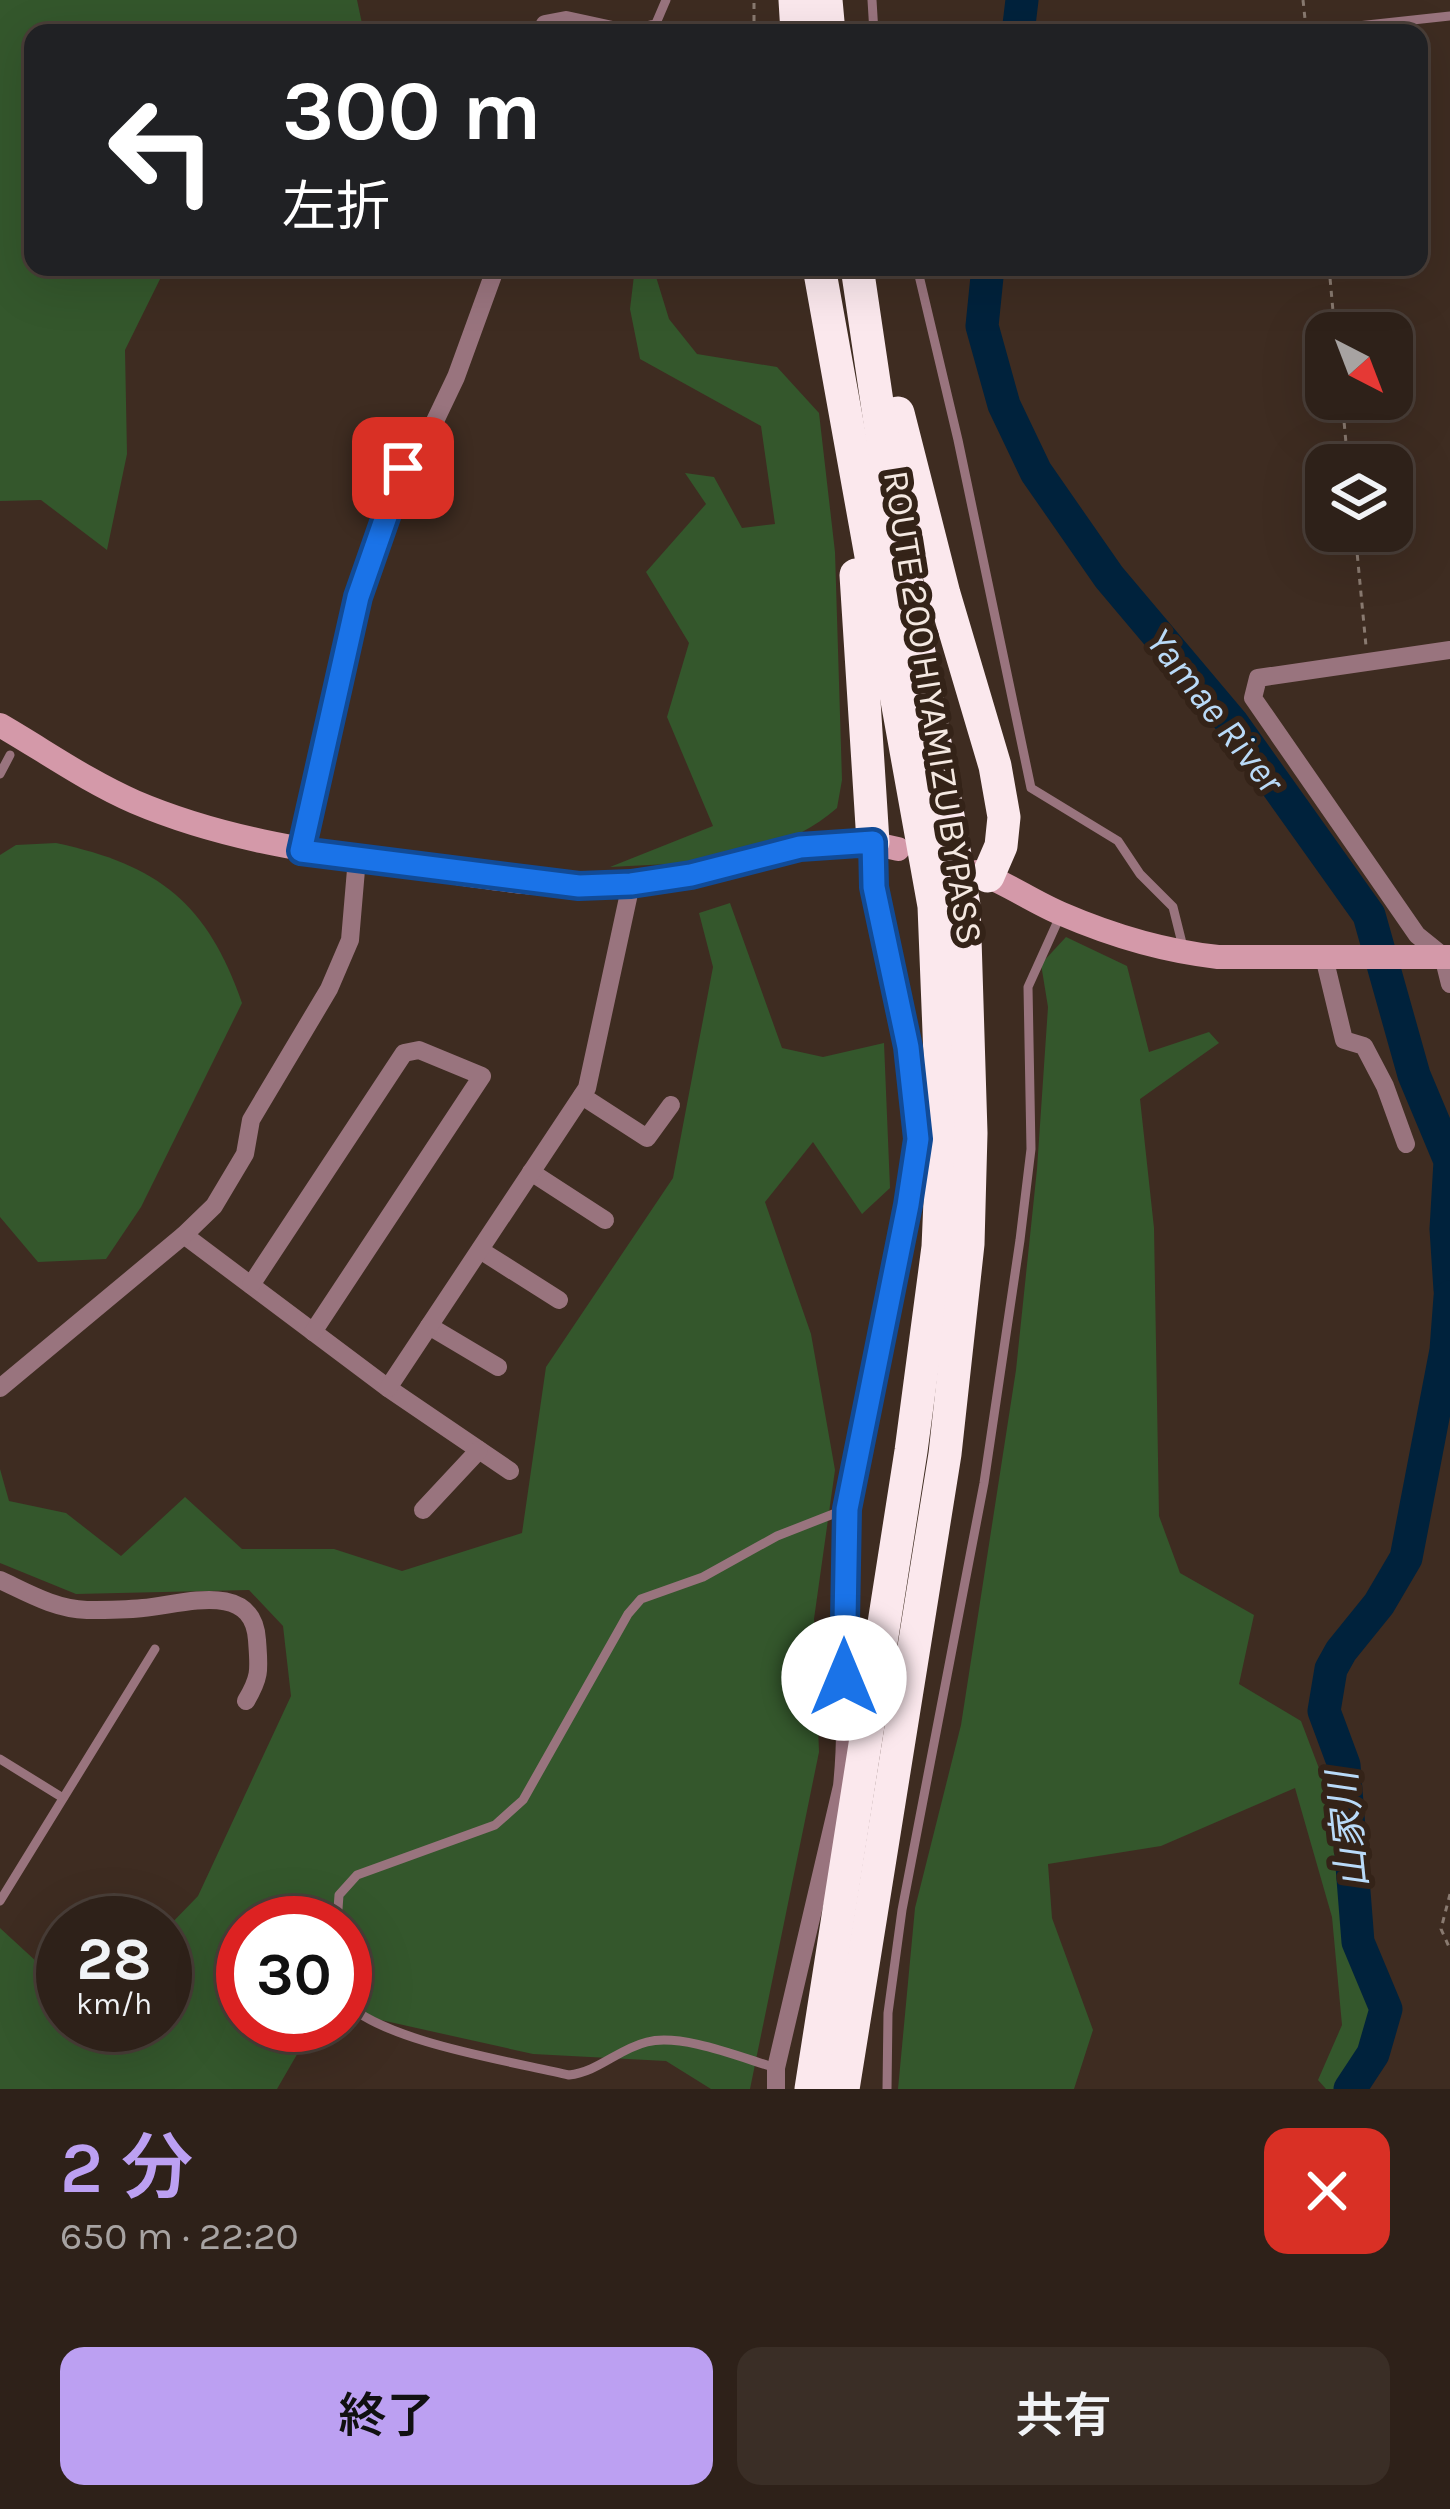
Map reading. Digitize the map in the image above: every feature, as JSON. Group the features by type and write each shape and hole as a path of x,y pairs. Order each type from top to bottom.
{"highway":[{"name":"ROUTE 200 HIYAMIZU BYPASS","path":"812,2089 914,1428 938,1246 943,1132 934,906 821,276"},
{"name":"ROUTE 200 HIYAMIZU BYPASS","path":"843,2089 945,1454 968,1244 971,1133 964,906 858,276"},
{"path":"859,276 995,766 1004,817 1001,846 982,874"},
{"path":"835,358 886,846"}],"street":[{"path":"544,24 566,20 584,24"},
{"path":"301,851 358,597 403,468 435,421 456,377 493,276"},
{"path":"1450,650 1258,678 1253,698 1436,957 1450,984"},
{"path":"0,725 10,757 78,774 134,802 210,830 301,851 520,881 631,884 691,875 800,847 886,846 874,887 908,1047 918,1139 847,1509 842,1786 776,2079"},
{"path":"0,1388 214,1206 245,1154 251,1120 329,988 350,940 357,858"},
{"path":"982,874 1060,914 1130,940 1184,953 1436,957"},
{"path":"388,1388 587,1088 631,884"},
{"path":"1324,957 1344,1040 1364,1046 1406,1144"},
{"path":"250,1285 404,1053 419,1050 482,1076 314,1332"},
{"path":"582,1096 647,1138 671,1105"},
{"path":"531,1172 604,1220"},
{"path":"184,1235 388,1388 510,1471"},
{"path":"480,1250 559,1300"},
{"path":"430,1326 498,1366"},
{"path":"423,1510 479,1450"},
{"path":"0,1580 52,1605 83,1610 143,1608 208,1598 230,1602 250,1616 256,1627 260,1678 246,1701"}],"lane":[{"path":"1376,24 1450,16"},
{"path":"919,276 1031,788 1118,841 1139,874 1173,908 1184,953"},
{"path":"887,2089 889,2013 902,1910 984,1484 1020,1240 1031,1149 1028,987 1060,914"},
{"path":"339,1896 358,1875 495,1825 524,1800 628,1614 641,1599 703,1577 777,1536 847,1509"},
{"path":"0,1900 154,1649"},
{"path":"0,1759 63,1798"},
{"path":"372,2022 568,2075 587,2073 646,2042 664,2041 708,2048 776,2079"}],"path":[{"path":"1330,276 1333,312"},
{"path":"1357,552 1367,660"},
{"path":"1450,1894 1441,1930 1450,1949"}],"green space":[{"path":"0,0 357,0 362,24 24,24 24,276 162,276 125,350 127,454 107,550 41,500 0,501"},
{"path":"634,276 656,276 669,319 697,354 777,367 819,413 835,552 842,780 837,808 786,840 730,857 610,867 713,826 667,717 689,643 646,572 706,504 685,473 714,477 742,528 775,524 761,426 640,359 630,309"},
{"path":"56,843 124,863 174,894 213,939 242,1003 141,1207 106,1259 38,1262 0,1217 0,855 16,845"},
{"path":"730,903 782,1048 823,1057 884,1043 890,1188 862,1214 813,1142 765,1202 811,1334 835,1470 814,1619 819,1752 750,2089 711,2089 666,2061 533,2054 372,2018 372,1896 216,1896 216,2052 298,2052 277,2089 0,2089 0,1928 36,1961 36,2052 192,2052 192,1902 291,1696 283,1626 249,1590 76,1594 0,1563 0,1469 9,1501 66,1513 121,1556 185,1497 242,1549 334,1549 402,1571 522,1533 546,1367 673,1178 713,967 699,913"},
{"path":"1066,937 1127,966 1149,1052 1209,1032 1219,1043 1140,1099 1154,1228 1159,1516 1180,1573 1254,1615 1239,1684 1301,1721 1320,1771 1346,1884 1354,1955 1377,2009 1363,2052 1335,2089 1326,2089 1318,2080 1342,2025 1332,1917 1295,1788 1161,1846 1048,1864 1052,1918 1093,2030 1074,2089 898,2089 915,1908 961,1725 1016,1370 1048,1007 1041,964"}],"waterway":[{"name":"Yamae River","path":"1019,24 1022,0"},
{"name":"Yamae River","path":"987,276 982,326 1004,405 1036,472 1109,577 1233,724 1369,915 1414,1075 1450,1161 1446,1229 1450,1290"},
{"name":"山家川","path":"1350,2089 1373,2054 1386,2009 1358,1942 1344,1765 1324,1711 1331,1669 1406,1558 1446,1350 1450,1297"}],"route":[{"path":"403,468 358,597 301,851 579,886 691,875 800,847 873,842 874,887 908,1047 918,1139 847,1509 844,1678"}]}
